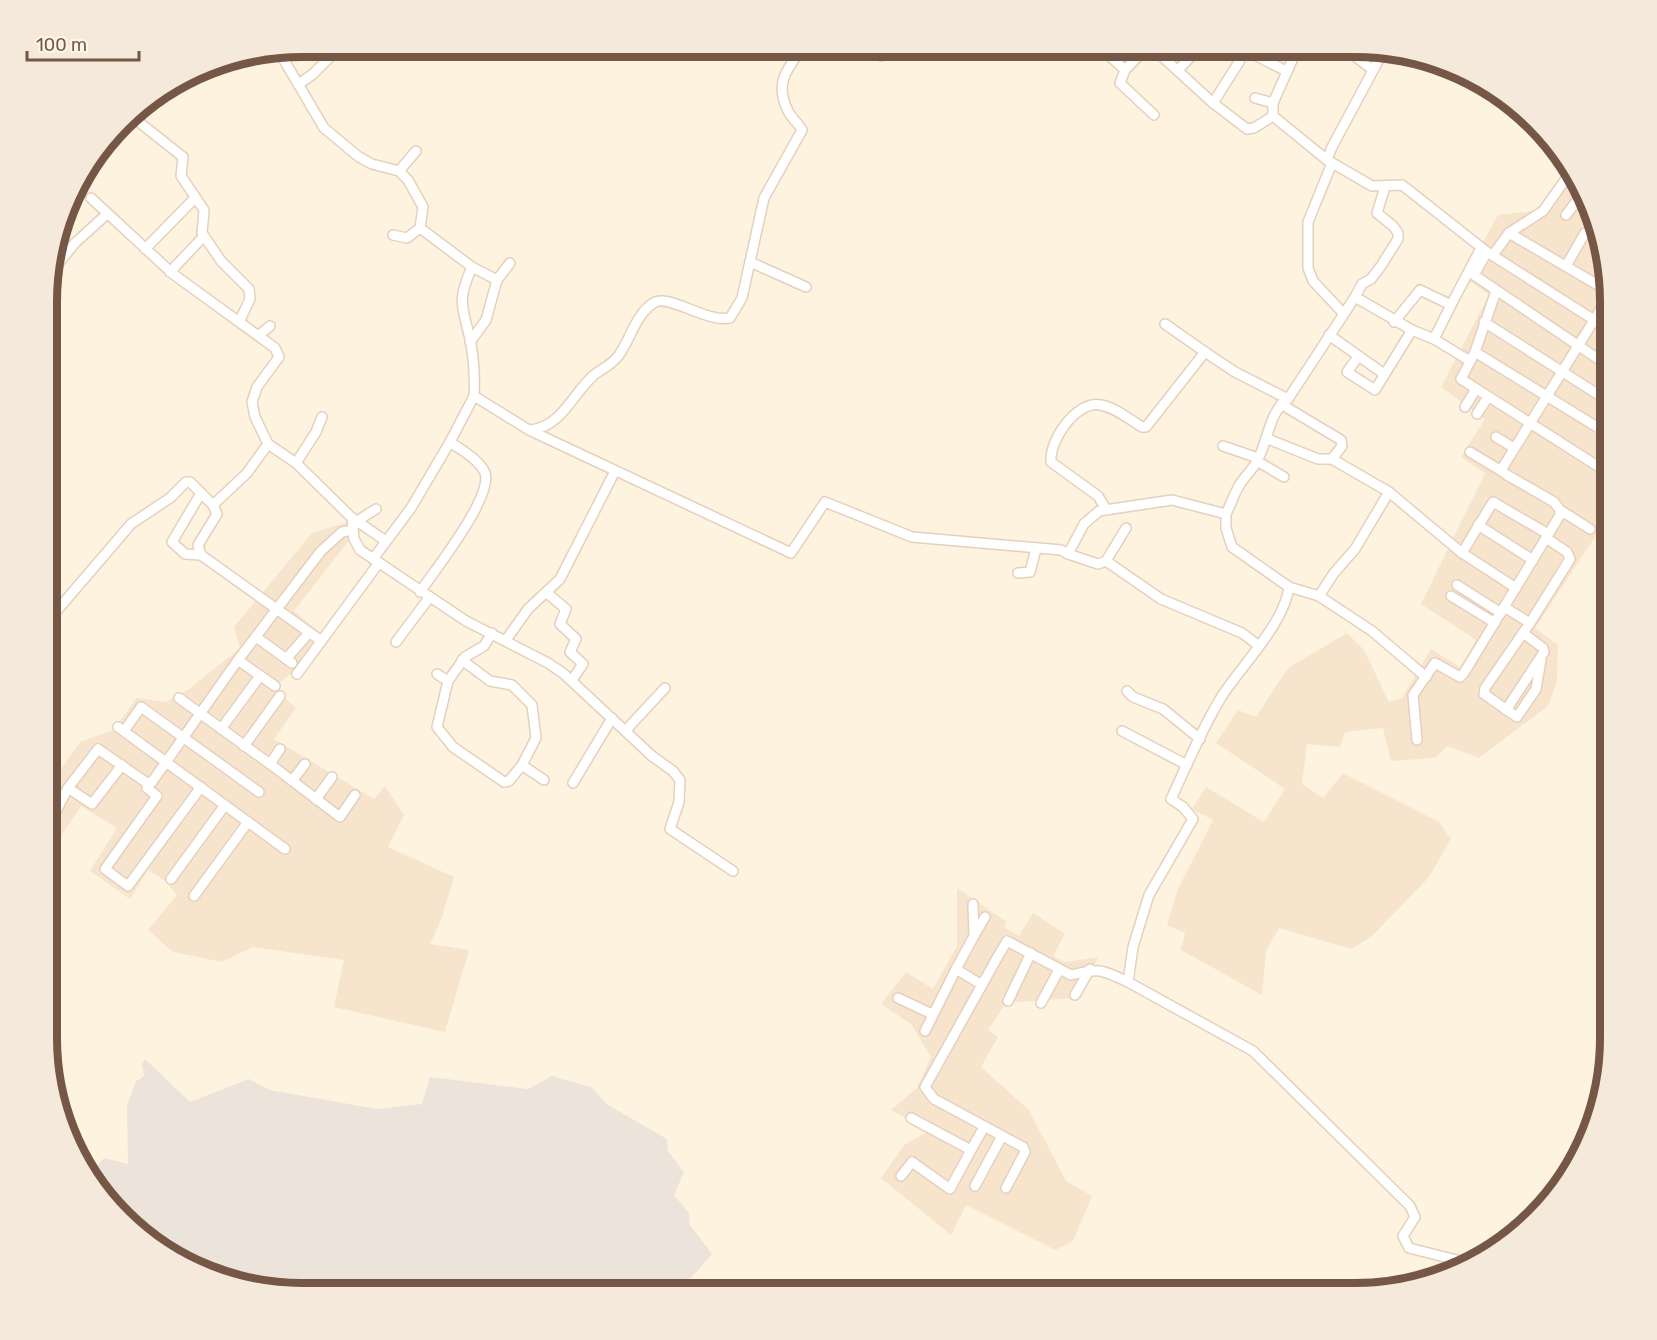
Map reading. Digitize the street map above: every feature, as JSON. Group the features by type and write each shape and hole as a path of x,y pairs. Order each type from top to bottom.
{"street":[{"path":"299,84 313,74 329,57"},
{"path":"529,430 547,426 555,420 593,376 614,361 644,312 653,304 662,300 714,319 730,318 742,298 764,198 802,130 787,109 782,83 784,73 796,57"},
{"path":"1111,57 1125,70"},
{"path":"1137,57 1125,70 1119,83 1154,115"},
{"path":"1163,57 1213,103 1247,129 1254,128 1273,116"},
{"path":"1178,70 1190,57"},
{"path":"1213,103 1241,57"},
{"path":"1260,57 1286,71"},
{"path":"1273,116 1273,103 1293,57"},
{"path":"1357,57 1373,70"},
{"path":"283,58 324,129 336,140 372,164 399,171 420,199 424,214 420,228 407,238 393,235"},
{"path":"1343,313 1313,281 1308,268 1308,222 1330,162 1379,59"},
{"path":"1255,99 1273,103"},
{"path":"1273,116 1330,162 1372,186 1396,185 1406,188 1487,252 1600,323"},
{"path":"138,121 183,157 181,176 204,210 204,237 221,261 249,289 250,299 240,320"},
{"path":"399,171 416,150"},
{"path":"1434,339 1451,304 1487,252 1509,233 1543,212 1566,179"},
{"path":"1384,187 1377,213 1393,226 1398,233 1398,239 1371,279 1362,284 1285,402 1271,419 1268,439 1258,460 1233,496 1226,514 1226,528 1232,547 1289,587 1320,596 1372,631 1426,677"},
{"path":"91,198 170,272 240,320 275,348 279,357 257,387 252,402 253,411 268,444 296,463 354,523 386,541"},
{"path":"145,249 195,198"},
{"path":"1566,215 1578,200"},
{"path":"61,260 75,243 107,214"},
{"path":"420,228 472,267 497,280"},
{"path":"1566,266 1590,231"},
{"path":"1509,233 1599,286"},
{"path":"170,272 204,237"},
{"path":"1487,252 1474,275 1600,360"},
{"path":"750,262 807,287"},
{"path":"471,342 486,320 497,280 510,263"},
{"path":"297,674 375,562 386,541 411,508 474,396 475,377 471,342 462,316 461,302 463,286 472,267"},
{"path":"1395,322 1419,290 1451,304"},
{"path":"1496,291 1475,352 1461,379 1600,468"},
{"path":"1355,297 1395,322 1434,339 1470,361"},
{"path":"1503,472 1514,448 1531,425 1600,310"},
{"path":"1484,322 1600,395"},
{"path":"1165,324 1341,440 1342,446 1332,459"},
{"path":"259,335 270,326"},
{"path":"1358,357 1347,370 1375,390 1412,330"},
{"path":"1329,335 1384,374"},
{"path":"1106,509 1098,496 1051,462 1053,441 1084,407 1092,404 1114,409 1142,427 1146,427 1205,352"},
{"path":"1475,352 1600,429"},
{"path":"1465,407 1476,389"},
{"path":"474,396 529,430 791,553 825,502 912,537 1008,543 1036,549 1061,550 1098,564 1106,561 1125,528"},
{"path":"1477,414 1488,397"},
{"path":"296,463 316,432 322,417"},
{"path":"1496,437 1514,448"},
{"path":"1268,439 1318,459 1332,459 1389,492 1462,553 1516,588"},
{"path":"396,642 485,488 485,474 481,466 450,442"},
{"path":"213,505 247,473 268,444"},
{"path":"1223,446 1258,460 1284,477"},
{"path":"1470,452 1554,502 1560,510 1590,529"},
{"path":"506,640 528,609 560,579 615,471"},
{"path":"57,610 131,524 170,498 185,483 190,482 213,505 217,514 198,545 201,555 320,640"},
{"path":"1320,596 1334,573 1355,549 1389,492"},
{"path":"201,493 172,543 191,557 201,555"},
{"path":"1068,554 1092,515 1106,509 1172,500 1226,514"},
{"path":"1462,553 1490,504 1495,503 1547,536 1567,552 1570,559 1484,690 1485,696 1517,717 1536,689 1543,648 1522,633"},
{"path":"201,787 128,886 105,869 158,796 147,788 238,660 321,551 342,532 376,509"},
{"path":"1417,740 1413,695 1435,663 1460,676 1464,673 1533,560 1560,510"},
{"path":"354,523 356,545 375,562 425,595 548,663 572,680 652,756 673,771 680,780 679,802 670,829 733,871"},
{"path":"1478,525 1533,560"},
{"path":"1018,573 1030,572 1036,549"},
{"path":"1106,561 1154,595 1242,633 1258,645"},
{"path":"1457,585 1530,623"},
{"path":"1128,982 1132,947 1149,895 1193,819 1183,807 1171,799 1222,696 1284,604 1289,587"},
{"path":"547,593 566,609 560,624 576,639 570,652 583,664 572,680"},
{"path":"1451,596 1495,623"},
{"path":"462,660 490,681 509,683 516,687 532,705 536,738 522,765 509,781 504,782 444,738 437,727 448,681 462,660 467,654 483,647 492,633"},
{"path":"256,637 290,661 308,634"},
{"path":"238,660 275,686"},
{"path":"1506,710 1540,660"},
{"path":"437,674 448,681"},
{"path":"221,729 260,676"},
{"path":"1526,682 1536,689"},
{"path":"626,730 665,688"},
{"path":"1127,691 1133,697 1163,709 1182,727 1200,739"},
{"path":"244,746 280,696"},
{"path":"179,698 339,817 355,795"},
{"path":"259,792 141,707 121,729 285,849"},
{"path":"573,783 612,718"},
{"path":"1122,731 1187,765"},
{"path":"270,764 280,749"},
{"path":"57,809 68,788 96,750 150,784"},
{"path":"292,781 305,764"},
{"path":"68,788 92,804 122,765"},
{"path":"522,765 544,780"},
{"path":"316,799 332,777"},
{"path":"171,879 225,805"},
{"path":"194,896 248,822"},
{"path":"973,904 974,936"},
{"path":"925,1031 985,917"},
{"path":"1006,1188 1025,1152 1023,1147 934,1099 926,1087 1007,941 1071,975 1090,969 1105,971 1253,1051 1410,1206 1415,1217 1403,1236 1409,1248 1458,1260"},
{"path":"1008,1001 1031,953"},
{"path":"956,969 982,985"},
{"path":"1075,995 1090,969"},
{"path":"1041,1003 1059,970"},
{"path":"898,998 932,1014"},
{"path":"911,1118 971,1150"},
{"path":"900,1176 912,1162 950,1189 984,1127"},
{"path":"975,1185 1002,1136"}],"shaded area":[{"path":"1568,182 1581,208 1592,239 1598,270 1600,302 1600,530 1535,628 1558,645 1557,682 1548,706 1479,758 1448,746 1435,758 1391,761 1383,728 1345,732 1340,747 1307,744 1302,784 1323,798 1343,773 1439,822 1451,839 1429,877 1373,935 1352,949 1279,928 1266,951 1262,995 1181,950 1185,933 1167,925 1178,889 1213,820 1192,809 1206,787 1264,822 1285,789 1216,743 1238,710 1256,717 1288,668 1347,633 1364,650 1389,702 1402,698 1431,649 1460,667 1476,640 1421,604 1485,473 1461,457 1485,419 1441,387 1489,295 1464,277 1498,215 1548,209"},
{"path":"358,519 357,530 294,611 324,636 300,665 274,688 296,708 274,739 374,799 385,786 404,815 388,847 454,877 441,920 430,944 469,950 445,1032 334,1007 344,960 253,947 222,962 173,952 148,930 177,895 165,881 148,870 130,899 90,871 117,828 81,806 57,842 57,771 59,772 80,742 113,730 137,698 166,702 189,689 240,648 234,627 312,533"},
{"path":"957,888 1007,922 1004,927 1019,936 1033,913 1065,934 1053,956 1065,962 1099,957 1074,998 1006,1003 988,1030 998,1037 981,1067 1029,1110 1066,1181 1092,1196 1073,1241 1055,1250 966,1205 951,1235 881,1178 905,1144 930,1131 891,1110 917,1088 931,1057 911,1024 881,1004 906,972 933,989 957,946"},
{"path":"145,1059 190,1102 249,1079 270,1090 377,1109 422,1104 430,1077 528,1089 552,1076 591,1087 608,1105 667,1139 668,1151 684,1172 674,1195 689,1213 690,1225 712,1254 687,1283 302,1283 270,1281 223,1270 194,1258 153,1232 129,1211 95,1169 104,1158 128,1164 127,1105 136,1081 144,1076 142,1064"}]}
